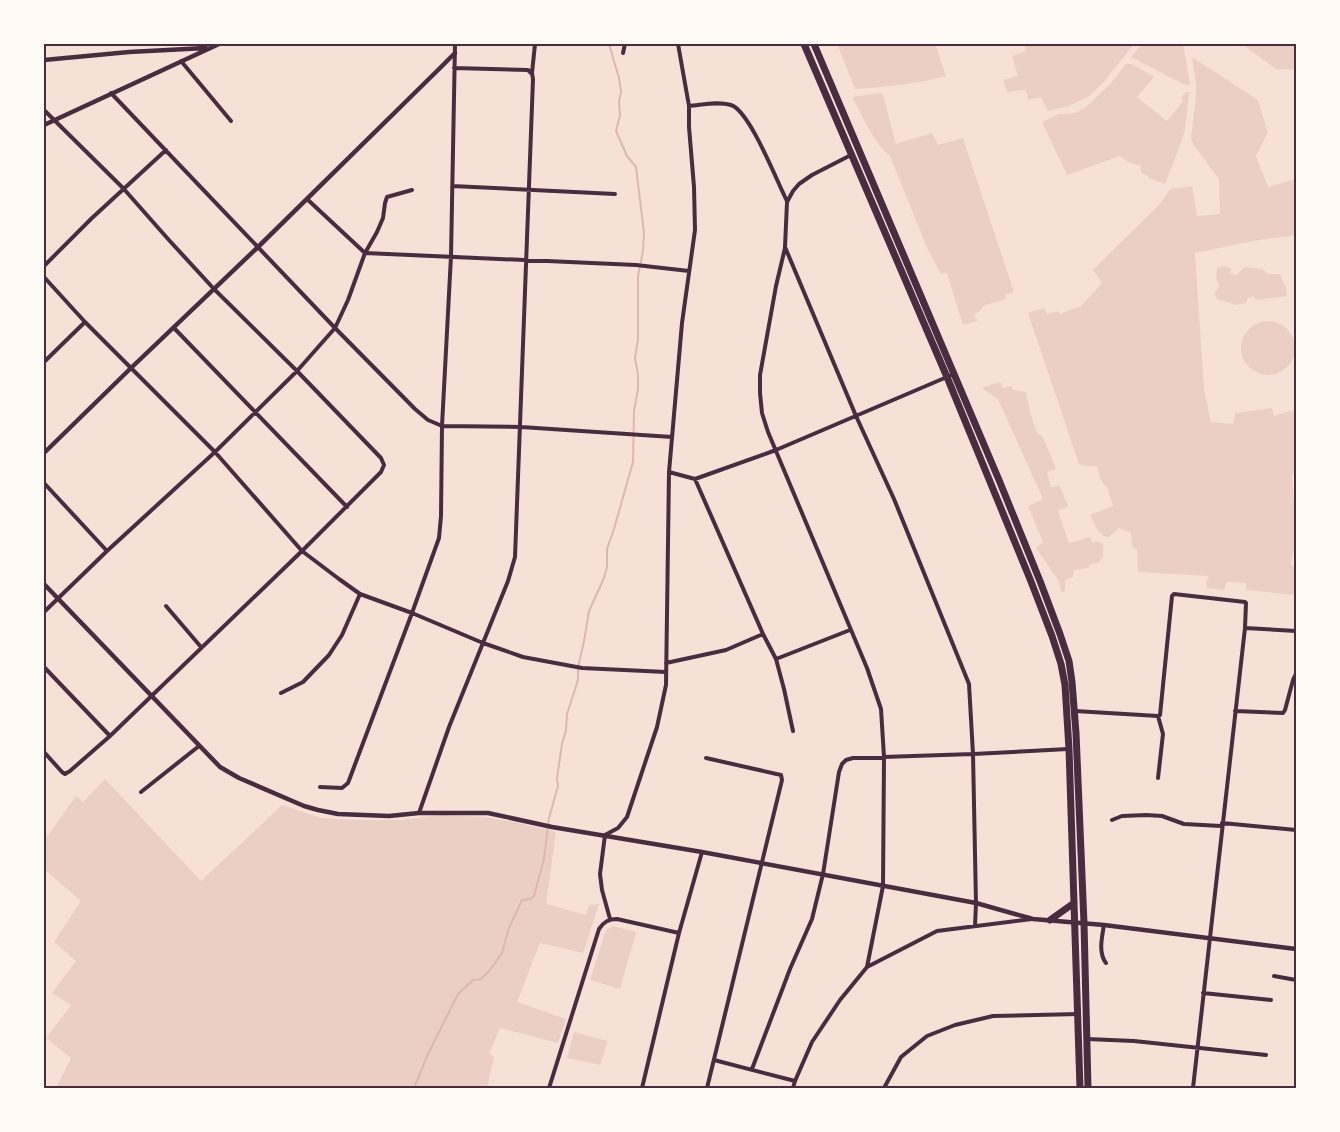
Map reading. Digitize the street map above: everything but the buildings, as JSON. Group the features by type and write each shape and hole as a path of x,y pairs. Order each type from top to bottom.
{"highway":[{"path":"804,44 999,480 1069,662 1075,711 1088,1089"},
{"path":"814,44 951,376 1052,636 1063,675 1069,749 1080,1089"},
{"path":"852,155 860,151"},
{"path":"1050,920 1074,903"}],"street":[{"path":"44,125 219,44"},
{"path":"320,787 342,788 348,783 439,538 451,256 455,44"},
{"path":"419,813 449,728 508,581 515,557 532,74 535,44"},
{"path":"623,52 625,44"},
{"path":"605,835 618,828 627,817 657,727 666,685 669,472 682,323 695,230 688,106 678,44"},
{"path":"44,60 129,52 209,48"},
{"path":"44,453 258,247 454,53"},
{"path":"181,61 231,121"},
{"path":"454,68 528,70 532,74"},
{"path":"111,93 336,328 428,420 442,426 521,427 672,437"},
{"path":"688,106 719,103 734,106 744,115 756,135 787,202"},
{"path":"44,110 123,188 214,289 297,371 381,458 384,465 381,472 302,551 110,736 67,773 62,772 44,752"},
{"path":"44,266 123,188 166,150"},
{"path":"852,155 799,184 792,191 787,202 785,247 760,375 760,393 762,413 776,450 867,668 881,709 884,757 883,886 867,967"},
{"path":"452,186 615,194"},
{"path":"44,612 215,452 297,371 336,328 365,253 383,218 387,197 412,190"},
{"path":"307,199 365,253 644,265 689,271"},
{"path":"785,247 856,416 894,499 969,684 973,754 975,926"},
{"path":"44,277 85,322 215,452 302,551 360,594 524,657 582,668 666,672"},
{"path":"44,362 85,322"},
{"path":"174,328 347,507"},
{"path":"669,472 695,479 776,450 951,376"},
{"path":"695,479 776,659 793,731"},
{"path":"44,483 107,551"},
{"path":"44,584 220,767 239,778 304,806 338,814 360,816 488,813 552,827 702,852 976,903 1033,919"},
{"path":"281,693 303,682 329,655 342,635 360,594"},
{"path":"1158,778 1163,734 1158,716 1160,715 1172,596 1174,594 1245,602 1245,628 1193,1089"},
{"path":"166,606 201,647"},
{"path":"1245,628 1296,631"},
{"path":"776,659 850,630"},
{"path":"666,663 726,650 763,634"},
{"path":"44,667 110,736"},
{"path":"1235,711 1283,713 1296,675"},
{"path":"1075,711 1158,716"},
{"path":"141,792 200,746"},
{"path":"752,1069 790,969 812,919 823,874 837,780 842,764 853,758 1069,749"},
{"path":"706,758 781,775 783,780 706,1089"},
{"path":"1112,820 1122,816 1146,815 1162,816 1184,824 1296,830"},
{"path":"605,835 600,874 610,919"},
{"path":"642,1089 679,933 702,852"},
{"path":"549,1089 599,929 603,923 610,919 617,919 679,933"},
{"path":"792,1089 812,1042 840,1000 867,967 937,932 1033,919 1104,925 1296,949"},
{"path":"1104,925 1101,949 1102,959 1106,963"},
{"path":"1274,976 1296,980"},
{"path":"1203,993 1271,1000"},
{"path":"884,1089 902,1058 927,1036 936,1032 993,1016 1078,1014"},
{"path":"1086,1039 1134,1041 1266,1055"},
{"path":"714,1060 795,1081"}],"shaded area":[{"path":"837,44 935,44 946,76 901,85 855,89"},
{"path":"1024,44 1134,44 1103,83 1088,97 1069,106 1048,111 1041,97 1028,100 1025,90 1007,92 1003,80 1018,76 1012,56 1026,51"},
{"path":"1142,44 1183,44 1190,84 1183,84 1131,57"},
{"path":"1242,44 1296,44 1296,70 1276,69"},
{"path":"1192,58 1258,101 1268,132 1256,156 1268,187 1296,179 1296,235 1195,253 1204,389 1211,422 1233,424 1235,413 1272,408 1274,416 1296,409 1296,467 1292,477 1296,550 1291,564 1296,568 1296,595 1246,590 1246,583 1227,582 1224,590 1207,588 1206,582 1209,576 1138,572 1137,550 1132,546 1131,533 1119,528 1109,537 1103,536 1090,515 1113,506 1107,487 1102,481 1097,466 1079,464 1028,313 1044,308 1047,314 1058,311 1060,314 1081,306 1102,283 1093,270 1160,204 1170,189 1192,186 1197,216 1220,214 1219,179 1193,144 1191,137 1196,97"},
{"path":"1126,64 1132,64 1154,77 1137,97 1167,121 1183,101 1181,98 1189,92 1185,131 1165,184 1148,178 1149,176 1141,173 1141,166 1128,162 1120,156 1067,175 1042,122 1059,114 1075,113 1086,107 1111,83"},
{"path":"881,93 896,144 932,133 938,145 963,138 1014,292 1005,295 1006,299 983,306 974,314 977,321 963,325 947,273 941,274 928,250 890,156 874,138 852,97"},
{"path":"1225,266 1232,269 1229,273 1236,275 1245,267 1262,269 1268,274 1280,274 1287,296 1256,300 1253,296 1248,298 1246,303 1236,305 1217,299 1214,293 1220,286 1216,279 1217,268"},
{"path":"1268,321 1278,323 1287,329 1293,338 1295,348 1293,358 1287,367 1278,373 1268,375 1258,373 1249,367 1243,358 1241,348 1243,338 1249,329 1258,323"},
{"path":"1000,382 1003,388 1011,386 1013,390 1026,392 1037,433 1042,436 1056,469 1047,472 1051,487 1060,486 1068,506 1058,511 1069,543 1090,537 1093,543 1096,541 1103,544 1103,557 1099,562 1089,565 1089,568 1074,570 1073,577 1065,580 1065,590 1062,593 1058,580 1036,548 1043,542 1028,506 1043,499 998,399 983,387"},
{"path":"105,779 201,881 282,805 321,818 402,820 438,815 484,817 556,832 546,904 586,915 589,905 599,904 583,953 540,943 517,1002 566,1019 558,1043 500,1028 489,1054 494,1057 487,1088 56,1088 71,1058 46,1038 71,1005 52,993 76,961 54,942 81,901 44,869 44,841 76,796 83,802"},
{"path":"613,926 636,932 620,989 590,980 606,930"},
{"path":"574,1032 608,1041 600,1065 567,1058"}],"waterway":[{"path":"414,1088 458,994 473,980 481,979 490,970 502,953 509,928 522,900 534,896 544,859 549,818 558,786 557,778 567,714 578,680 578,668 589,611 604,578 607,567 607,549 633,462 634,411 638,389 635,358 638,339 638,276 644,233 636,167 627,156 616,131 620,115 621,92 609,44"}]}
